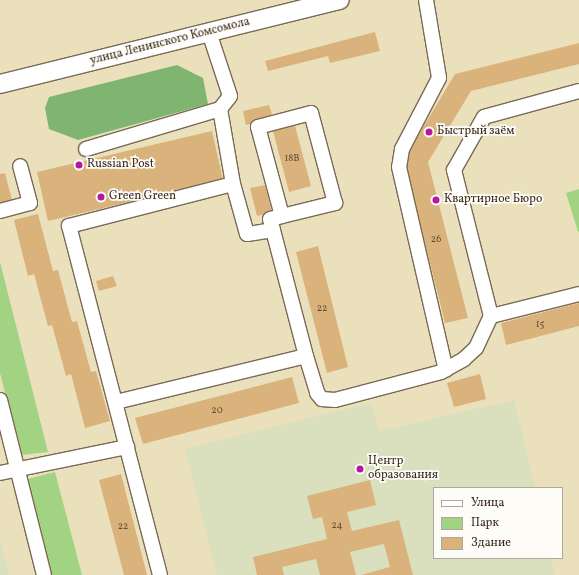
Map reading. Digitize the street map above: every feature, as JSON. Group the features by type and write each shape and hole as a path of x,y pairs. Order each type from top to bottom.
{"main road":[{"name":"улица Ленинского Комсомола","path":"0,84 340,0"}],"street":[{"path":"426,0 439,78 402,149 399,167 446,370"},
{"path":"86,149 220,108 230,96 209,32"},
{"path":"282,216 258,127 311,113 335,203 270,219 312,384 322,399 335,400 446,370 464,359 476,348 490,316 454,170 484,117 579,91"},
{"path":"220,108 233,184 246,234 273,230"},
{"path":"0,211 30,203 20,166"},
{"path":"160,575 69,226 233,184"},
{"path":"490,316 579,294"},
{"path":"116,402 306,356"},
{"path":"0,400 44,575"},
{"path":"0,473 127,447"}],"shaded area":[{"name":"Центр образования","path":"514,400 535,487 433,487 433,559 551,559 555,575 217,575 185,449 371,403 379,431"},
{"path":"0,538 9,575 0,575"}],"green space":[{"path":"177,65 203,78 208,104 78,140 49,129 45,108 49,97"},
{"path":"579,189 579,231 578,232 566,193"},
{"path":"0,262 48,452 21,455 0,373"},
{"path":"55,472 82,575 49,575 24,480"}],"building":[{"path":"375,32 380,51 330,63 328,56 268,71 265,61"},
{"path":"579,43 579,64 471,91 428,162 468,318 445,323 404,159 455,74"},
{"path":"269,105 273,118 246,125 243,111"},
{"path":"295,126 311,186 289,192 273,131"},
{"path":"212,131 223,180 48,221 37,172"},
{"path":"5,173 13,204 0,207 0,174"},
{"path":"265,185 272,212 257,216 250,188"},
{"path":"38,214 53,271 58,270 72,322 77,321 91,372 96,371 110,421 85,428 71,374 66,376 52,325 48,326 34,274 28,276 14,220"},
{"path":"318,246 348,367 327,373 296,252"},
{"path":"113,276 117,286 99,291 96,281"},
{"path":"579,303 579,326 506,345 501,323"},
{"path":"480,374 486,399 454,407 447,383"},
{"path":"292,377 299,403 143,444 135,418"},
{"path":"121,474 147,575 124,575 99,480"},
{"path":"370,480 376,505 347,512 352,531 399,520 413,575 361,575 390,567 384,544 350,552 356,575 320,575 316,559 282,567 284,575 257,575 253,557 327,539 322,517 313,519 307,496"}],"place":[{"name":"Быстрый заём","path":"429,132"},
{"name":"Russian Post","path":"79,165"},
{"name":"Green Green","path":"101,197"},
{"name":"Квартирное Бюро","path":"436,200"},
{"name":"Центр образования","path":"360,469"}]}
